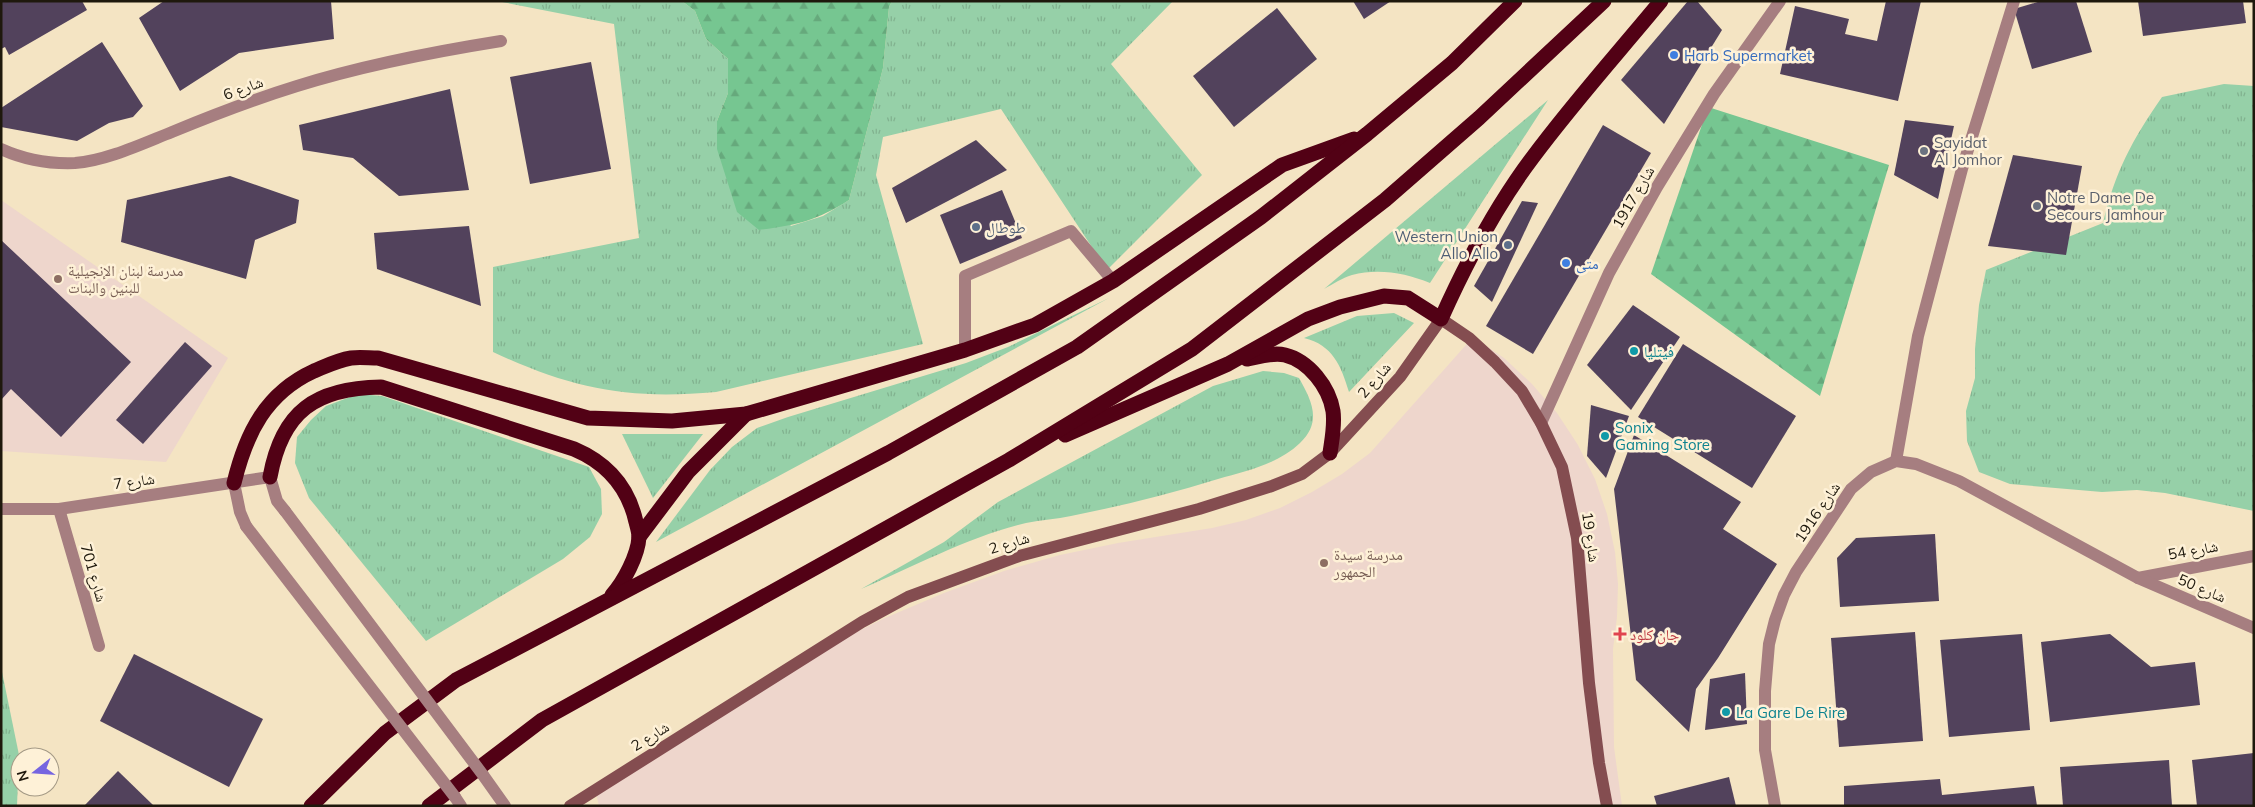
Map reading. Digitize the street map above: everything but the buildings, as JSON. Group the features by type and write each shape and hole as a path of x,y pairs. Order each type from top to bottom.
{"highway":[{"path":"311,806 385,733 456,680 888,453 1077,347 1261,218 1367,134 1452,63 1516,1"},
{"path":"428,806 542,720 1009,460 1192,349 1386,200 1479,118 1604,1"},
{"path":"1009,460 1228,364 1308,319 1366,299 1384,296 1408,298 1441,319 1482,236 1532,158 1661,1"},
{"path":"234,483 248,436 261,414 277,395 296,379 329,364 351,358 378,358 588,418 672,421 746,414 965,350 1035,325 1113,281 1282,165 1367,134"},
{"path":"1228,364 1265,355 1284,354 1314,372 1333,410 1334,430 1330,453"},
{"path":"270,477 274,455 280,440 288,426 302,411 318,399 336,391 381,387 590,456 605,466 627,494 634,513 639,537"},
{"path":"607,600 620,586 629,569 639,537 688,472 746,414"}],"street":[{"name":"شارع 1917","path":"1541,423 1609,273 1656,187 1714,94 1780,1"},
{"path":"2014,1 1962,169 1918,336 1896,461 1916,464 1959,481 2138,578"},
{"name":"شارع 6","path":"1,150 19,157 39,161 76,163 123,152 196,122 296,86 378,64 501,41"},
{"path":"965,350 965,276 1071,231 1113,281"},
{"name":"شارع 19","path":"1441,319 1468,338 1496,362 1522,391 1541,423 1562,466 1577,538 1590,692 1598,763 1607,806"},
{"name":"شارع 2","path":"570,806 862,622 908,597 1019,556 1199,510 1302,474 1330,453 1400,377 1441,319"},
{"name":"شارع 1916","path":"1775,806 1765,750 1765,691 1769,644 1775,620 1784,595 1796,572 1851,489 1871,472 1896,461"},
{"path":"270,477 277,501 505,806"},
{"name":"شارع 7","path":"1,509 58,509 270,477"},
{"path":"234,483 238,505 246,526 458,801"},
{"name":"شارع 701","path":"58,509 99,646"},
{"name":"شارع 54","path":"2138,578 2254,556"},
{"name":"شارع 50","path":"2138,578 2254,628"}],"shaded area":[{"name":"مدرسة لبنان الإنجيلية للبنين والبنات","path":"1,200 228,358 166,462 1,451"},
{"name":"مدرسة سيدة الجمهور","path":"1473,337 1504,358 1532,384 1557,413 1578,445 1595,479 1607,514 1615,552 1618,584 1617,617 1613,649 1614,747 1622,806 599,806 596,793 828,646 885,618 944,593 1004,571 1060,555 1118,543 1212,528 1246,520 1280,508 1312,492 1342,474 1370,453"}],"green space":[{"path":"497,1 682,1 695,11 706,39 728,59 728,93 717,121 791,226 823,216 849,200 883,68 889,7 892,1 1173,1 1111,64 1202,175 1107,270 1001,109 883,137 876,175 923,344 716,392 684,394 628,393 575,383 522,365 493,352 493,267 639,238 614,24"},
{"path":"682,1 892,1 889,7 883,68 849,200 826,213 806,221 759,230 737,212 717,149 717,121 728,93 728,59 706,39 695,11"},
{"path":"2224,84 2254,86 2254,511 2165,493 2137,490 2102,492 2010,484 1979,472 1967,441 1966,411 1975,378 1975,349 1979,305 1986,270 2103,223 2113,188 2133,142 2162,97"},
{"path":"1548,100 1430,283 1402,274 1372,272 1348,276 1324,289"},
{"path":"1708,107 1889,165 1820,396 1651,274"},
{"path":"1109,298 656,542 710,470 732,447 757,428 966,363 1008,347"},
{"path":"1394,313 1414,323 1349,392 1339,365 1329,351 1314,341 1304,338 1357,316"},
{"path":"1263,371 1284,373 1299,378 1311,402 1313,411 1311,427 1307,435 1291,450 1272,462 1251,470 1164,495 1090,512 1006,528 964,543 861,589 944,542 998,502 1213,386"},
{"path":"358,394 382,396 589,467 601,489 602,514 590,537 563,559 426,641 309,498 295,463 297,437 311,420 326,406"},
{"path":"622,434 703,434 653,498"},
{"path":"1,667 17,747 10,747 10,797 17,797 17,806 1,806"}],"place":[{"name":"Harb Supermarket","path":"1674,55"},
{"name":"Sayidat Al Jomhor","path":"1924,151"},
{"name":"Notre Dame De Secours Jamhour","path":"2037,206"},
{"name":"طوطال","path":"976,227"},
{"name":"Western Union Allo Allo","path":"1508,245"},
{"name":"متى","path":"1566,263"},
{"name":"مدرسة لبنان الإنجيلية للبنين والبنات","path":"58,279"},
{"name":"فيتليا","path":"1634,351"},
{"name":"Sonix Gaming Store","path":"1605,436"},
{"name":"مدرسة سيدة الجمهور","path":"1324,563"},
{"name":"جان كلود","path":"1620,634"},
{"name":"La Gare De Rire","path":"1726,712"}]}
